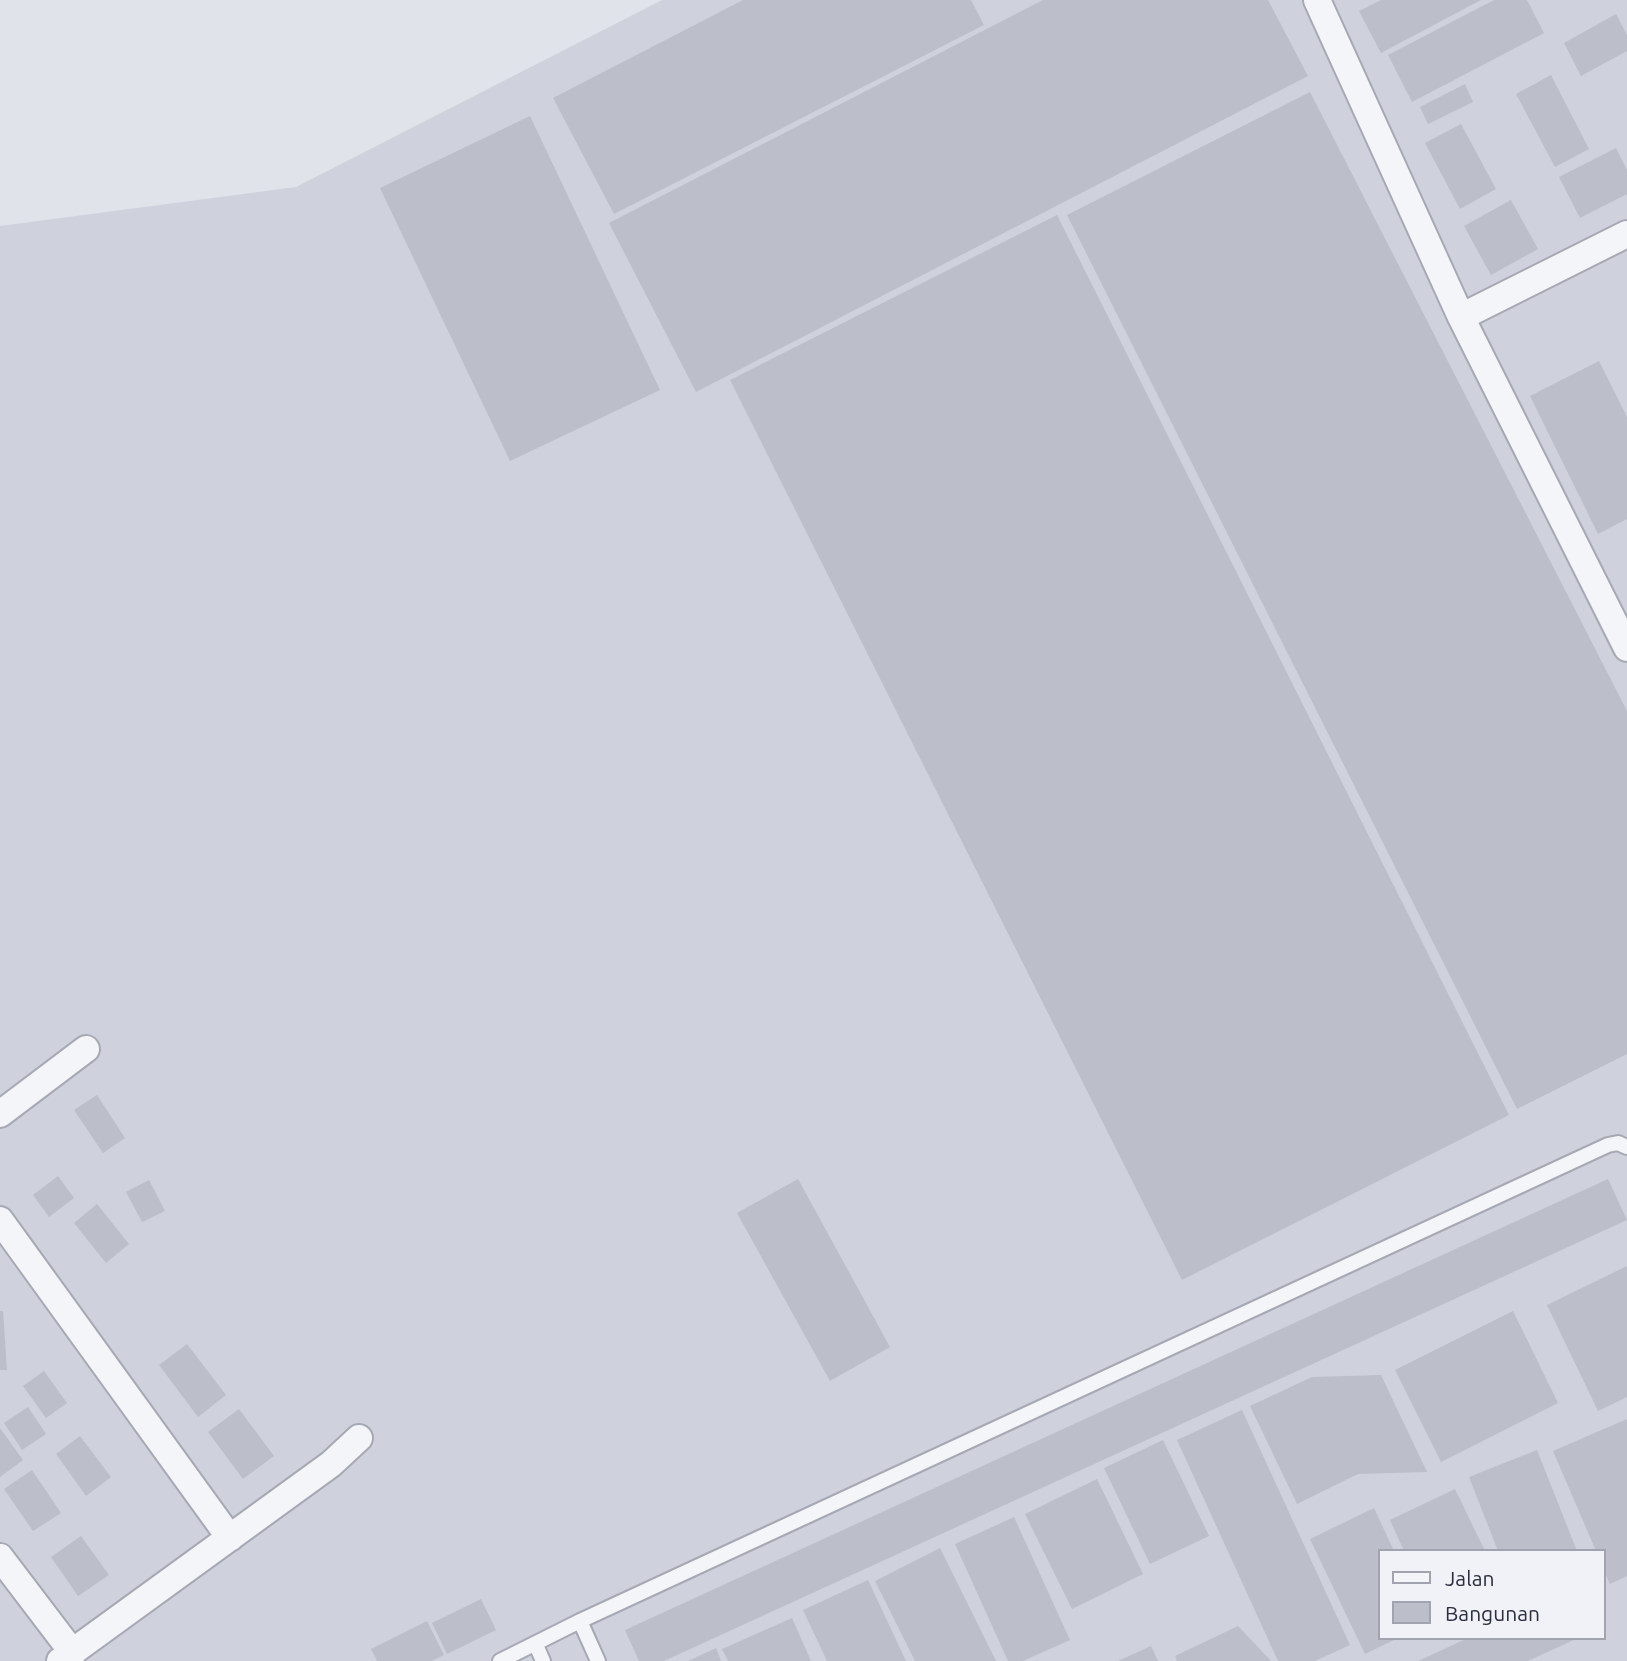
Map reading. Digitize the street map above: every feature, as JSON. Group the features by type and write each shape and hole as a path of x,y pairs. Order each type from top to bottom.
{"street":[{"path":"1317,0 1461,317 1627,648"},
{"path":"1461,317 1627,234"},
{"path":"0,1114 86,1049"},
{"path":"0,1220 230,1538"},
{"path":"0,1557 67,1657 331,1464 359,1438"}],"lane":[{"path":"500,1661 580,1621 1608,1145 1618,1143 1627,1147"},
{"path":"580,1621 598,1661"},
{"path":"536,1645 543,1661"}],"shaded area":[{"path":"662,0 1627,0 1627,1661 0,1661 0,226 296,187"}],"building":[{"path":"743,0 971,0 984,25 614,214 553,98"},
{"path":"1043,0 1268,0 1308,76 696,392 609,223"},
{"path":"1381,0 1481,0 1381,53 1359,11"},
{"path":"1494,0 1527,0 1544,33 1412,102 1388,55"},
{"path":"1616,14 1627,35 1627,51 1581,76 1564,43"},
{"path":"1551,75 1589,149 1555,167 1516,94"},
{"path":"1465,84 1473,102 1428,124 1420,107"},
{"path":"1310,92 1627,711 1627,1054 1517,1109 1067,215"},
{"path":"530,116 660,390 510,461 380,188"},
{"path":"1461,124 1496,189 1460,209 1425,143"},
{"path":"1616,148 1627,170 1627,194 1580,218 1559,177"},
{"path":"1511,200 1538,249 1491,275 1464,226"},
{"path":"1057,215 1509,1115 1182,1280 730,380"},
{"path":"1599,361 1627,417 1627,519 1598,534 1530,396"},
{"path":"97,1095 125,1138 103,1153 74,1110"},
{"path":"58,1176 74,1198 49,1217 33,1195"},
{"path":"798,1179 890,1347 830,1381 737,1213"},
{"path":"1608,1179 1627,1220 664,1661 639,1661 625,1630"},
{"path":"149,1180 165,1211 142,1222 126,1192"},
{"path":"97,1204 129,1244 106,1263 74,1223"},
{"path":"1627,1266 1627,1397 1598,1411 1547,1305"},
{"path":"0,1311 3,1311 7,1370 0,1370"},
{"path":"1513,1311 1558,1403 1441,1462 1395,1370"},
{"path":"187,1344 226,1395 198,1417 159,1365"},
{"path":"44,1371 67,1403 46,1418 23,1386"},
{"path":"1381,1375 1427,1472 1358,1474 1297,1504 1250,1406 1312,1377"},
{"path":"28,1407 46,1434 22,1450 4,1423"},
{"path":"239,1409 274,1456 243,1479 208,1432"},
{"path":"1242,1410 1350,1645 1315,1661 1278,1661 1177,1440"},
{"path":"1627,1419 1627,1576 1610,1584 1606,1575 1606,1549 1595,1549 1553,1451"},
{"path":"0,1428 23,1460 0,1477"},
{"path":"80,1436 111,1477 86,1496 56,1454"},
{"path":"1163,1440 1209,1536 1150,1564 1104,1468"},
{"path":"1537,1450 1576,1549 1497,1549 1469,1477"},
{"path":"32,1470 61,1513 33,1531 4,1489"},
{"path":"1097,1479 1143,1574 1072,1609 1025,1514"},
{"path":"1455,1489 1484,1549 1403,1549 1390,1520"},
{"path":"1374,1508 1393,1549 1378,1549 1378,1640 1394,1640 1365,1654 1310,1539"},
{"path":"1014,1517 1070,1640 1023,1661 1008,1661 955,1544"},
{"path":"81,1536 109,1575 78,1596 51,1557"},
{"path":"940,1548 996,1661 915,1661 875,1581"},
{"path":"868,1580 906,1661 827,1661 803,1610"},
{"path":"481,1599 496,1630 447,1654 432,1623"},
{"path":"792,1618 811,1661 728,1661 722,1649"},
{"path":"427,1621 444,1655 432,1661 377,1661 371,1649"},
{"path":"1238,1626 1271,1661 1177,1661 1175,1656"},
{"path":"1464,1640 1574,1640 1528,1661 1418,1661"},
{"path":"1151,1646 1158,1661 1118,1661"},
{"path":"716,1648 721,1661 688,1661"}]}
